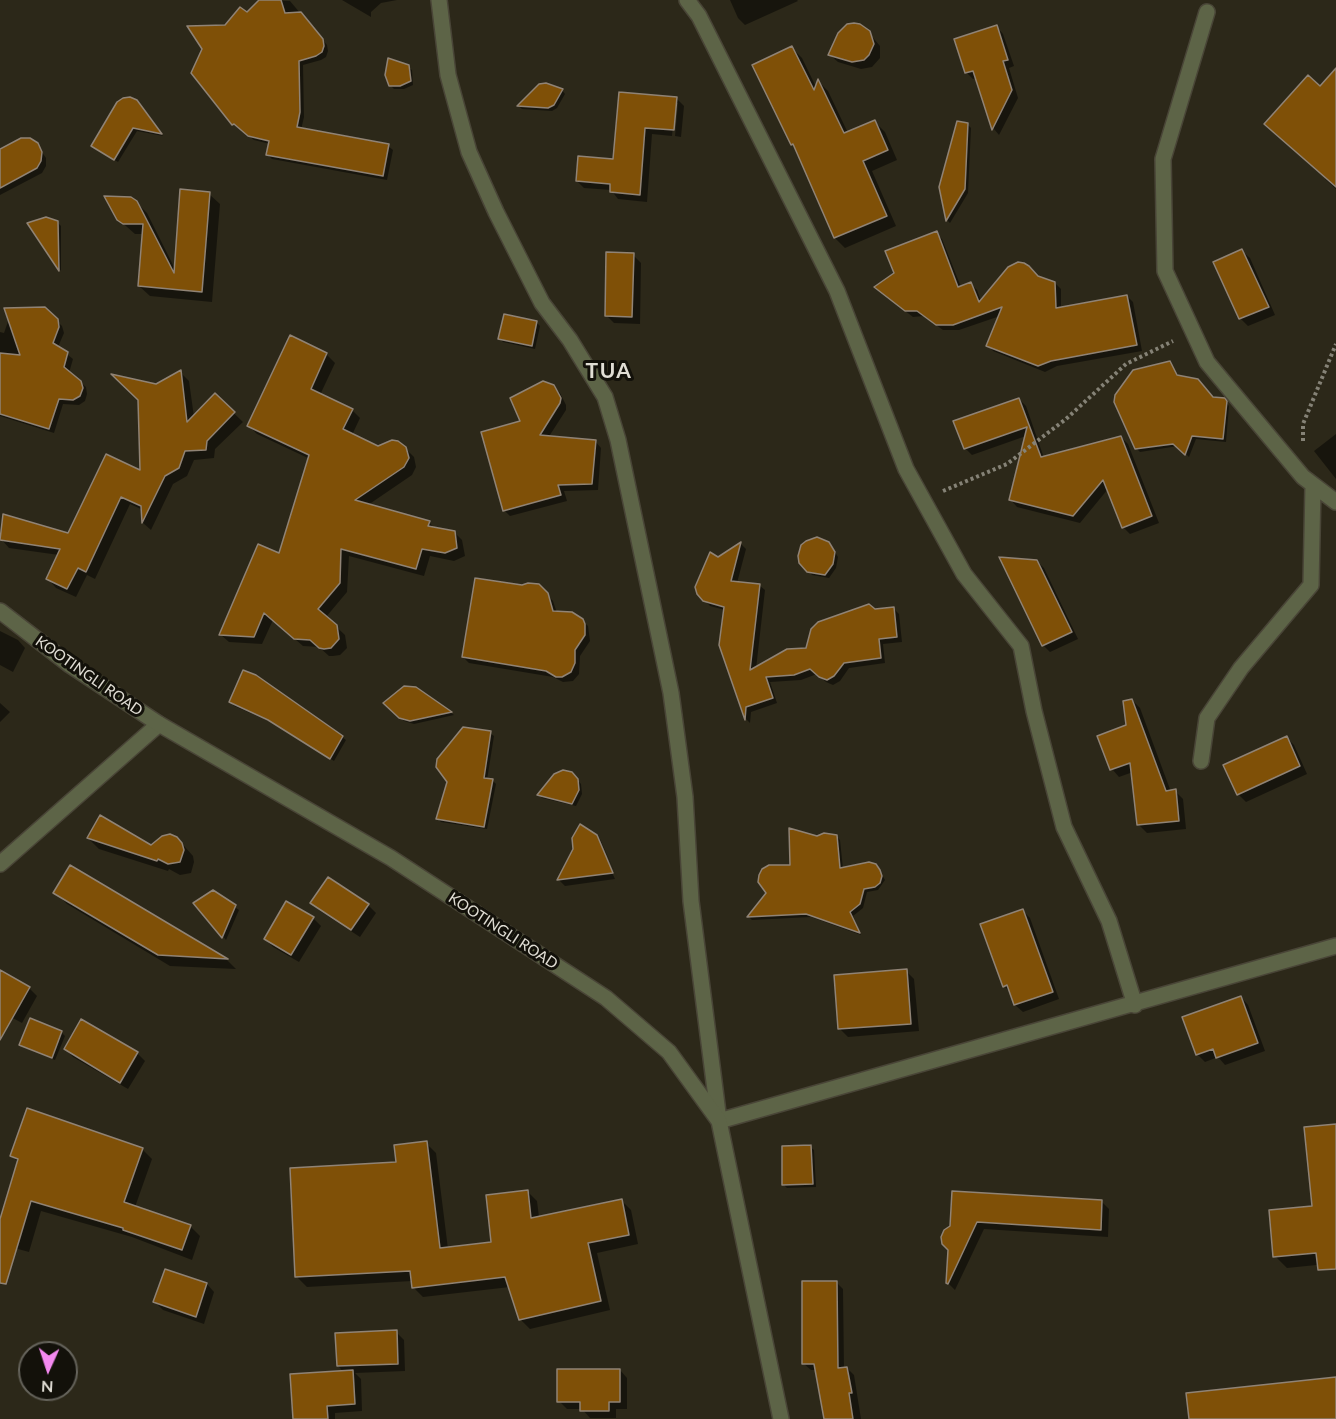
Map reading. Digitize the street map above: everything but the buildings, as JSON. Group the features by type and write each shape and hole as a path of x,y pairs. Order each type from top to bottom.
{"street":[{"path":"439,0 448,75 469,152 496,212 542,303 570,340 605,397 618,440 671,693 685,797 691,901 719,1121 1135,1005 1336,946"},
{"path":"687,0 699,16 837,291 906,469 964,574 1021,646 1034,711 1064,827 1109,921 1135,1005"},
{"path":"1207,12 1163,159 1165,271 1207,362 1308,481 1336,502"},
{"path":"1201,761 1207,718 1241,668 1311,585 1308,481"},
{"name":"KOOTINGLI ROAD","path":"0,611 70,664 159,724 391,858 606,998 669,1052 719,1121 781,1419"},
{"path":"0,864 159,724"}],"path":[{"path":"923,500 1007,464 1066,419 1126,364 1193,331"},
{"path":"1308,481 1303,424 1336,345"}],"district":[{"name":"TUA","path":"609,371"}]}
